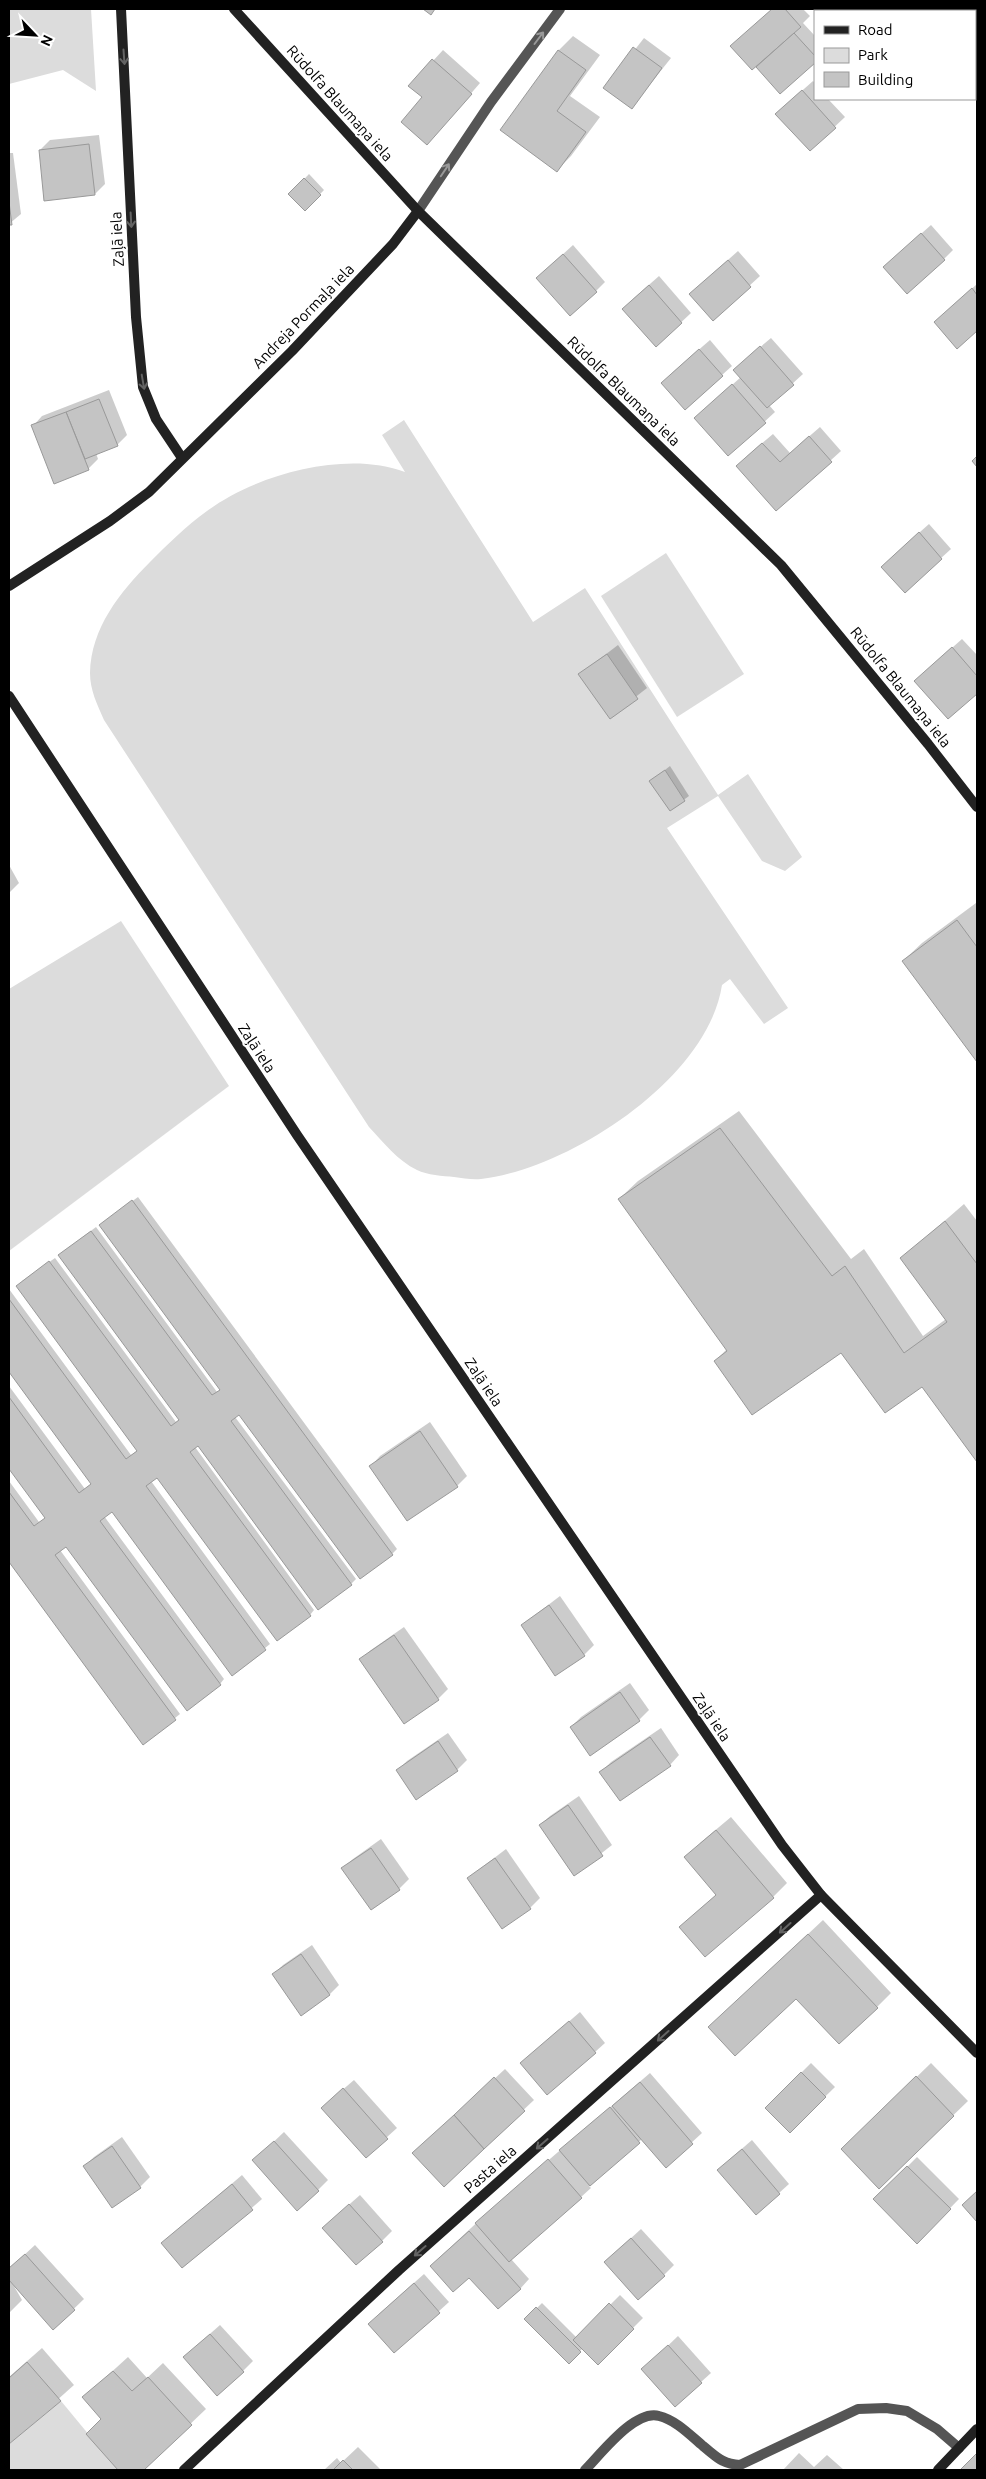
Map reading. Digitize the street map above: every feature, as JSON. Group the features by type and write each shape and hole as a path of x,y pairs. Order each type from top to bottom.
{"street":[{"name":"Zaļā iela","path":"121,9 136,317 143,386 156,419 182,458"},
{"name":"Rūdolfa Blaumaņa iela","path":"234,9 418,211 781,565 928,744 977,807"},
{"name":"Andreja Pormaļa iela","path":"9,586 110,521 149,492 292,351 393,244 418,211 491,102 560,9"},
{"name":"Zaļā iela","path":"9,696 296,1135 782,1845 821,1896 977,2053"},
{"name":"Pasta iela","path":"184,2470 399,2270 821,1896"},
{"path":"585,2470 632,2423 644,2416 659,2416 676,2425 726,2464 740,2465 793,2438 858,2409 886,2408 907,2411 937,2429 959,2448"},
{"path":"938,2470 977,2429"}],"green space":[{"path":"9,9 91,9 96,91 63,70 9,84"},
{"path":"404,420 533,622 585,588 718,795 748,774 802,857 785,871 762,861 718,796 667,828 788,1008 764,1024 730,979 722,985 711,1020 691,1054 663,1085 629,1114 592,1138 554,1158 516,1172 481,1179 435,1175 417,1170 397,1156 369,1127 104,720 94,697 90,679 96,641 109,612 118,598 170,542 192,523 227,498 251,486 303,469 356,464 382,466 405,472 382,435"},
{"path":"666,553 744,674 677,717 601,596"},
{"path":"121,921 229,1086 9,1251 9,989"},
{"path":"61,2401 118,2470 9,2470 9,2444"}],"building":[{"path":"423,9 435,9 431,15"},
{"path":"772,9 785,9 801,27 752,70 730,46"},
{"path":"868,9 869,10 842,10"},
{"path":"794,33 814,55 814,64 780,94 756,67"},
{"path":"633,47 662,68 632,109 603,88"},
{"path":"558,50 586,70 557,111 586,132 557,172 500,130"},
{"path":"432,59 472,94 427,145 401,122 422,97 408,86"},
{"path":"802,90 836,128 810,151 775,114"},
{"path":"89,144 95,195 44,201 39,150"},
{"path":"304,178 321,195 305,211 288,194"},
{"path":"9,202 12,225 9,225"},
{"path":"921,233 945,260 907,294 883,267"},
{"path":"563,254 597,292 570,316 536,278"},
{"path":"728,260 751,287 713,321 689,294"},
{"path":"649,285 682,323 656,347 622,309"},
{"path":"972,288 977,295 977,331 957,349 934,322"},
{"path":"760,346 794,385 767,408 733,370"},
{"path":"699,349 723,376 685,410 661,383"},
{"path":"732,384 766,423 728,456 694,418"},
{"path":"99,399 118,446 85,459 66,412"},
{"path":"66,412 89,470 54,484 31,425"},
{"path":"809,436 832,462 776,511 736,466 762,443 780,462"},
{"path":"977,456 977,467 972,461"},
{"path":"919,532 942,559 905,593 881,567"},
{"path":"952,647 977,676 977,694 948,719 914,681"},
{"path":"607,654 638,699 610,719 578,674"},
{"path":"665,770 685,801 670,811 649,781"},
{"path":"957,920 977,947 977,1062 902,961"},
{"path":"720,1128 832,1276 845,1266 904,1353 947,1322 900,1258 945,1221 977,1264 977,1462 922,1387 885,1413 841,1353 752,1415 714,1361 727,1351 618,1199"},
{"path":"132,1200 393,1555 360,1579 239,1415 231,1421 352,1585 318,1610 198,1446 190,1452 311,1616 277,1641 157,1478 146,1486 266,1650 232,1676 112,1512 100,1521 221,1685 187,1711 66,1547 55,1555 176,1720 143,1745 9,1562 9,1492 34,1526 45,1518 9,1469 9,1397 79,1493 91,1484 9,1372 9,1299 126,1459 137,1451 16,1286 49,1261 171,1426 179,1420 58,1255 91,1231 212,1395 220,1390 99,1225"},
{"path":"420,1431 458,1487 407,1521 369,1466"},
{"path":"549,1605 585,1656 555,1676 521,1625"},
{"path":"394,1635 439,1700 404,1724 359,1659"},
{"path":"620,1692 640,1721 590,1756 570,1727"},
{"path":"650,1737 671,1766 620,1801 599,1772"},
{"path":"438,1741 458,1771 416,1800 396,1770"},
{"path":"568,1805 603,1856 574,1876 539,1825"},
{"path":"716,1830 774,1898 705,1957 679,1927 716,1895 684,1857"},
{"path":"371,1848 400,1890 371,1910 341,1868"},
{"path":"495,1858 531,1909 502,1929 467,1878"},
{"path":"808,1934 878,2008 839,2044 796,1999 735,2056 708,2027"},
{"path":"301,1954 330,1995 301,2016 272,1974"},
{"path":"569,2021 596,2053 547,2095 520,2063"},
{"path":"801,2072 826,2097 790,2133 765,2108"},
{"path":"916,2076 954,2116 879,2189 841,2149"},
{"path":"494,2077 525,2111 484,2149 454,2115"},
{"path":"640,2082 693,2144 666,2168 612,2106"},
{"path":"343,2088 388,2139 366,2158 321,2108"},
{"path":"610,2107 640,2143 590,2186 559,2150"},
{"path":"454,2115 484,2149 444,2187 412,2153"},
{"path":"274,2141 319,2191 297,2211 252,2160"},
{"path":"112,2146 141,2188 112,2208 83,2166"},
{"path":"742,2149 780,2194 756,2215 717,2170"},
{"path":"548,2159 582,2198 509,2262 475,2223"},
{"path":"907,2166 951,2209 917,2244 873,2199"},
{"path":"232,2184 253,2210 182,2268 161,2243"},
{"path":"977,2191 977,2222 962,2205"},
{"path":"349,2204 383,2242 356,2265 322,2228"},
{"path":"469,2231 521,2289 498,2309 469,2278 453,2292 430,2266"},
{"path":"631,2238 665,2276 638,2300 604,2262"},
{"path":"25,2254 75,2310 53,2330 9,2280 9,2268"},
{"path":"414,2283 440,2313 394,2353 368,2324"},
{"path":"609,2303 634,2329 598,2365 573,2340"},
{"path":"536,2307 581,2352 569,2364 524,2319"},
{"path":"210,2334 244,2372 217,2396 183,2357"},
{"path":"668,2345 702,2383 675,2407 641,2369"},
{"path":"27,2362 61,2401 9,2444 9,2378"},
{"path":"113,2371 132,2391 148,2377 192,2425 144,2470 118,2470 86,2434 101,2419 82,2397"},
{"path":"977,2453 977,2470 960,2470"},
{"path":"343,2460 353,2470 333,2470"}]}
